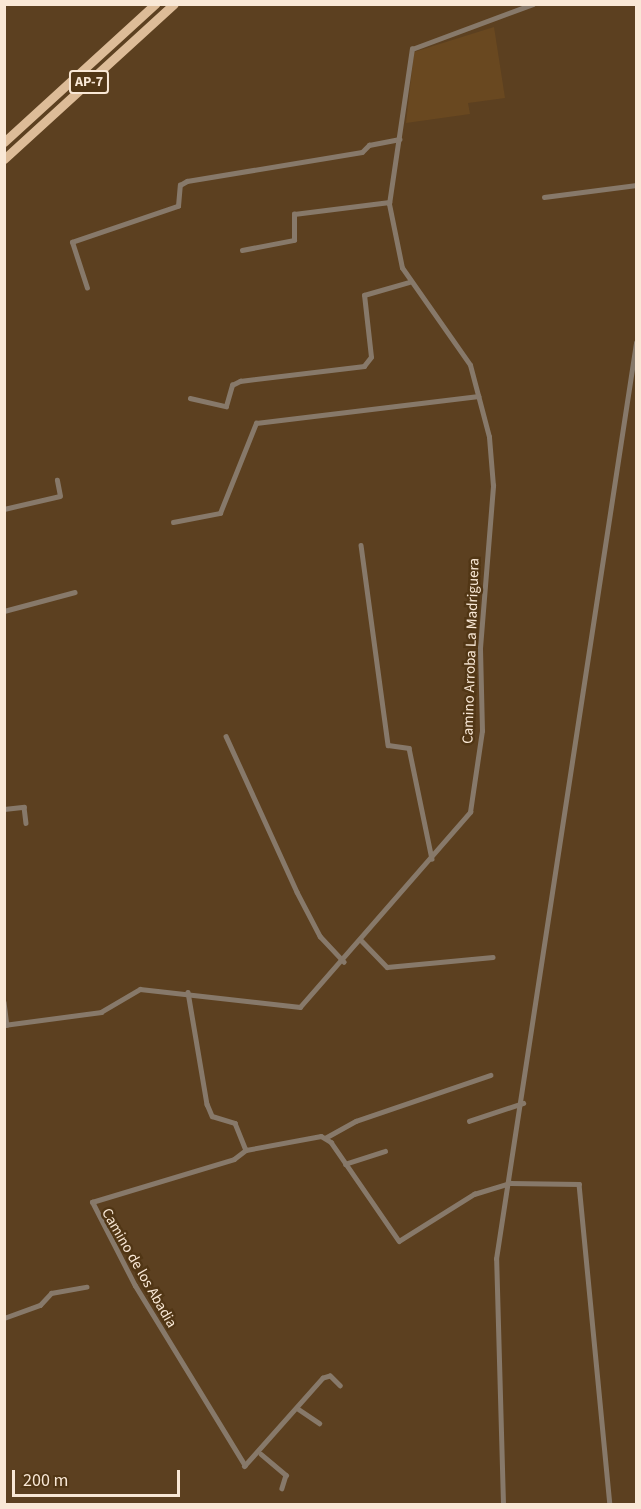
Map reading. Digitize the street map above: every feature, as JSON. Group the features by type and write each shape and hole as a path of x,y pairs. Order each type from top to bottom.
{"highway":[{"name":"AP-7","path":"4,142 155,4"},
{"name":"AP-7","path":"4,159 174,4"}],"street":[{"name":"Camino Arroba La Madriguera","path":"6,1025 101,1011 140,989 188,992 300,1007 344,962 470,812 482,731 480,648 493,486 489,437 478,396 461,349 410,282 395,249 389,202 412,49 419,42 461,33 533,4"},
{"path":"87,288 72,242 178,206 180,185 187,181 362,152 369,145 399,139"},
{"path":"544,197 636,184"},
{"path":"242,250 294,240 294,214 389,202"},
{"path":"190,398 226,406 232,385 240,381 364,366 371,357 364,295 410,282"},
{"path":"503,1504 496,1259 523,1102 636,343"},
{"path":"173,522 220,513 256,423 478,396"},
{"path":"4,509 60,496 57,480"},
{"path":"360,545 388,745 410,748 432,859"},
{"path":"4,611 75,592"},
{"path":"226,736 301,900 320,936 344,962"},
{"path":"4,809 24,807 26,823"},
{"path":"362,941 387,967 493,957"},
{"path":"188,992 207,1104 213,1116 235,1123 246,1150"},
{"path":"4,1002 6,1025"},
{"name":"Camino de los Abadia","path":"261,1454 250,1466 239,1461 91,1206 102,1196 224,1162 246,1150 325,1138 356,1121 490,1075"},
{"path":"469,1121 523,1102"},
{"path":"325,1138 399,1241 474,1194 510,1183 579,1184 610,1504"},
{"path":"345,1164 385,1150"},
{"path":"4,1318 40,1305 51,1293 86,1287"},
{"path":"282,1488 286,1475 261,1454 326,1375 340,1386"},
{"path":"297,1408 319,1424"}],"shaded area":[{"path":"494,27 505,98 468,103 470,114 406,123 414,52"}]}
